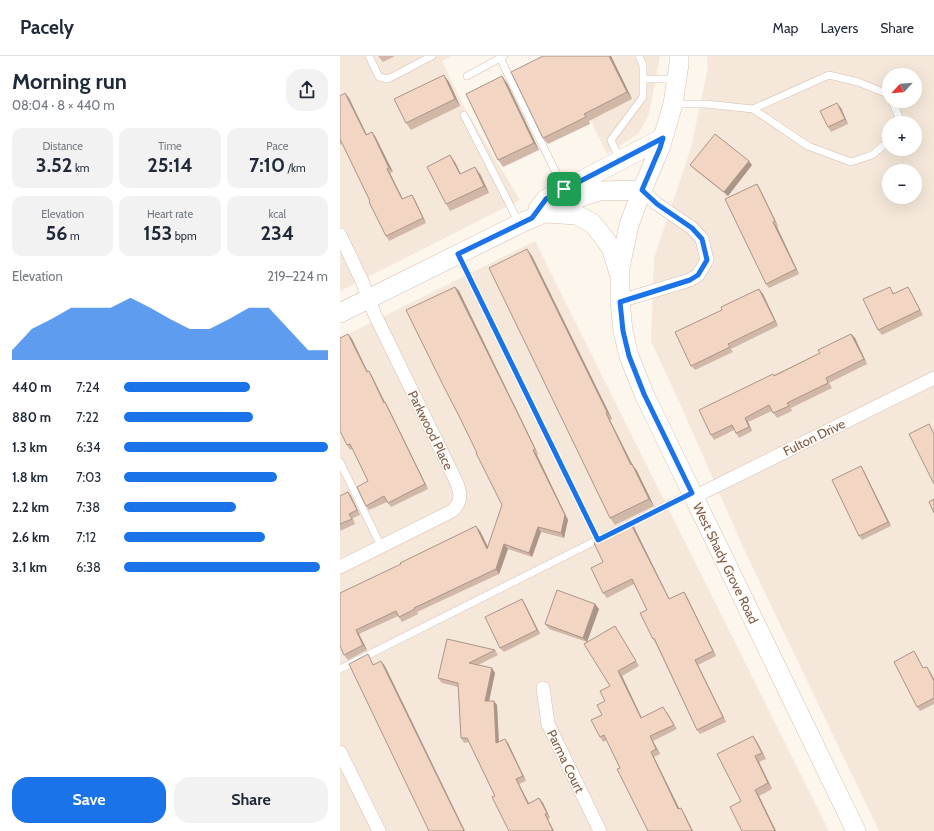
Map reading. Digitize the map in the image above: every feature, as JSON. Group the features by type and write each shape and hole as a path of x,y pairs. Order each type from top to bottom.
{"main road":[{"name":"West Shady Grove Road","path":"678,56 679,64 673,104 660,148 629,225 620,267 620,302 623,331 629,356 644,394 856,831"},
{"path":"531,218 546,199 663,138"},
{"path":"340,313 531,218 583,196 600,191 642,190"},
{"path":"531,218 577,215 592,223 612,250 620,278"}],"street":[{"path":"620,302 690,280 698,275 707,260 702,239 692,228 657,204 642,190"},
{"name":"Parkwood Place","path":"340,235 362,281 378,322 455,479 460,494 460,500 452,511 340,567"},
{"name":"Fulton Drive","path":"693,495 934,378"},
{"name":"Parma Court","path":"543,688 548,724 600,831"},
{"path":"340,752 379,831"}],"lane":[{"path":"369,56 379,77 388,79 432,56"},
{"path":"620,160 611,140 643,96 643,65 639,56"},
{"path":"467,76 502,57 564,189"},
{"path":"753,109 829,75 858,82 882,92"},
{"path":"643,79 677,79"},
{"path":"673,104 706,104 753,109 808,146 850,162 872,155 882,147"},
{"path":"464,116 531,218"},
{"path":"458,254 598,540"},
{"path":"340,462 381,546"},
{"path":"340,669 598,540 693,495"}],"shaded area":[{"path":"340,56 451,56 442,61 465,109 520,200 340,291"},
{"path":"559,56 660,56 649,114 639,133 607,154"},
{"path":"707,56 934,56 934,831 879,831 743,547 651,341 654,258 691,148 708,67"},
{"path":"535,241 829,831 340,831 340,338"}],"building":[{"path":"543,56 609,56 627,92 584,114 586,117 543,138 511,72"},
{"path":"444,75 455,99 406,123 394,99"},
{"path":"502,76 534,143 498,160 466,94"},
{"path":"345,93 366,135 372,132 389,168 387,169 402,199 412,195 423,218 386,236 340,139 340,96"},
{"path":"837,103 845,119 828,127 820,111"},
{"path":"715,134 749,161 724,192 690,165"},
{"path":"450,155 460,174 475,167 484,186 446,204 427,167"},
{"path":"757,184 775,221 773,222 796,269 766,284 725,199"},
{"path":"527,249 607,412 606,413 631,465 632,464 649,499 610,518 489,268"},
{"path":"455,287 535,449 533,450 565,515 561,533 538,527 529,553 504,544 496,569 414,608 415,609 399,617 396,611 356,630 363,645 344,655 340,646 340,593 476,526 487,549 502,505 406,310"},
{"path":"890,287 893,294 908,287 920,310 878,330 863,299"},
{"path":"759,289 775,321 728,344 730,347 691,366 675,332 722,310 721,307"},
{"path":"348,334 367,372 369,371 384,403 385,402 425,484 388,503 384,496 366,506 357,487 368,481 350,444 347,445 340,431 340,338"},
{"path":"851,334 864,359 826,378 828,383 787,403 789,406 773,413 769,405 745,418 749,427 736,433 732,425 711,435 699,410 773,374 774,376 820,353 818,350"},
{"path":"929,424 934,434 934,484 909,434"},
{"path":"861,466 888,522 859,536 832,480"},
{"path":"348,492 357,510 349,514 352,519 340,524 340,496"},
{"path":"934,499 934,513 929,502"},
{"path":"630,522 669,599 684,592 713,651 695,660 723,717 697,730 654,638 653,639 640,613 647,610 632,579 603,593 591,568 603,562 594,543 617,531 616,530"},
{"path":"557,590 595,604 583,638 545,624"},
{"path":"522,599 537,630 500,648 485,617"},
{"path":"615,626 636,661 618,671 641,718 663,707 674,725 650,736 656,749 651,752 678,809 681,808 692,831 648,831 617,769 620,768 604,735 600,737 591,720 602,715 597,705 605,701 600,691 610,686 584,644"},
{"path":"447,639 495,650 469,663 492,668 485,701 494,701 496,743 505,739 523,776 516,779 528,804 539,798 547,813 545,814 553,831 509,831 492,797 495,796 467,738 461,738 458,683 438,678"},
{"path":"914,651 923,668 927,667 934,681 934,698 917,707 894,662"},
{"path":"368,654 373,665 381,661 464,831 429,831 349,664"},
{"path":"753,736 762,753 755,756 768,783 755,790 775,831 742,831 730,807 741,801 717,754"}],"route":[{"path":"663,138 642,190 657,204 692,228 702,239 707,260 698,275 690,280 620,302 623,331 629,356 644,394 692,493 598,540 458,254 532,218 546,199 564,189 663,138"}]}
